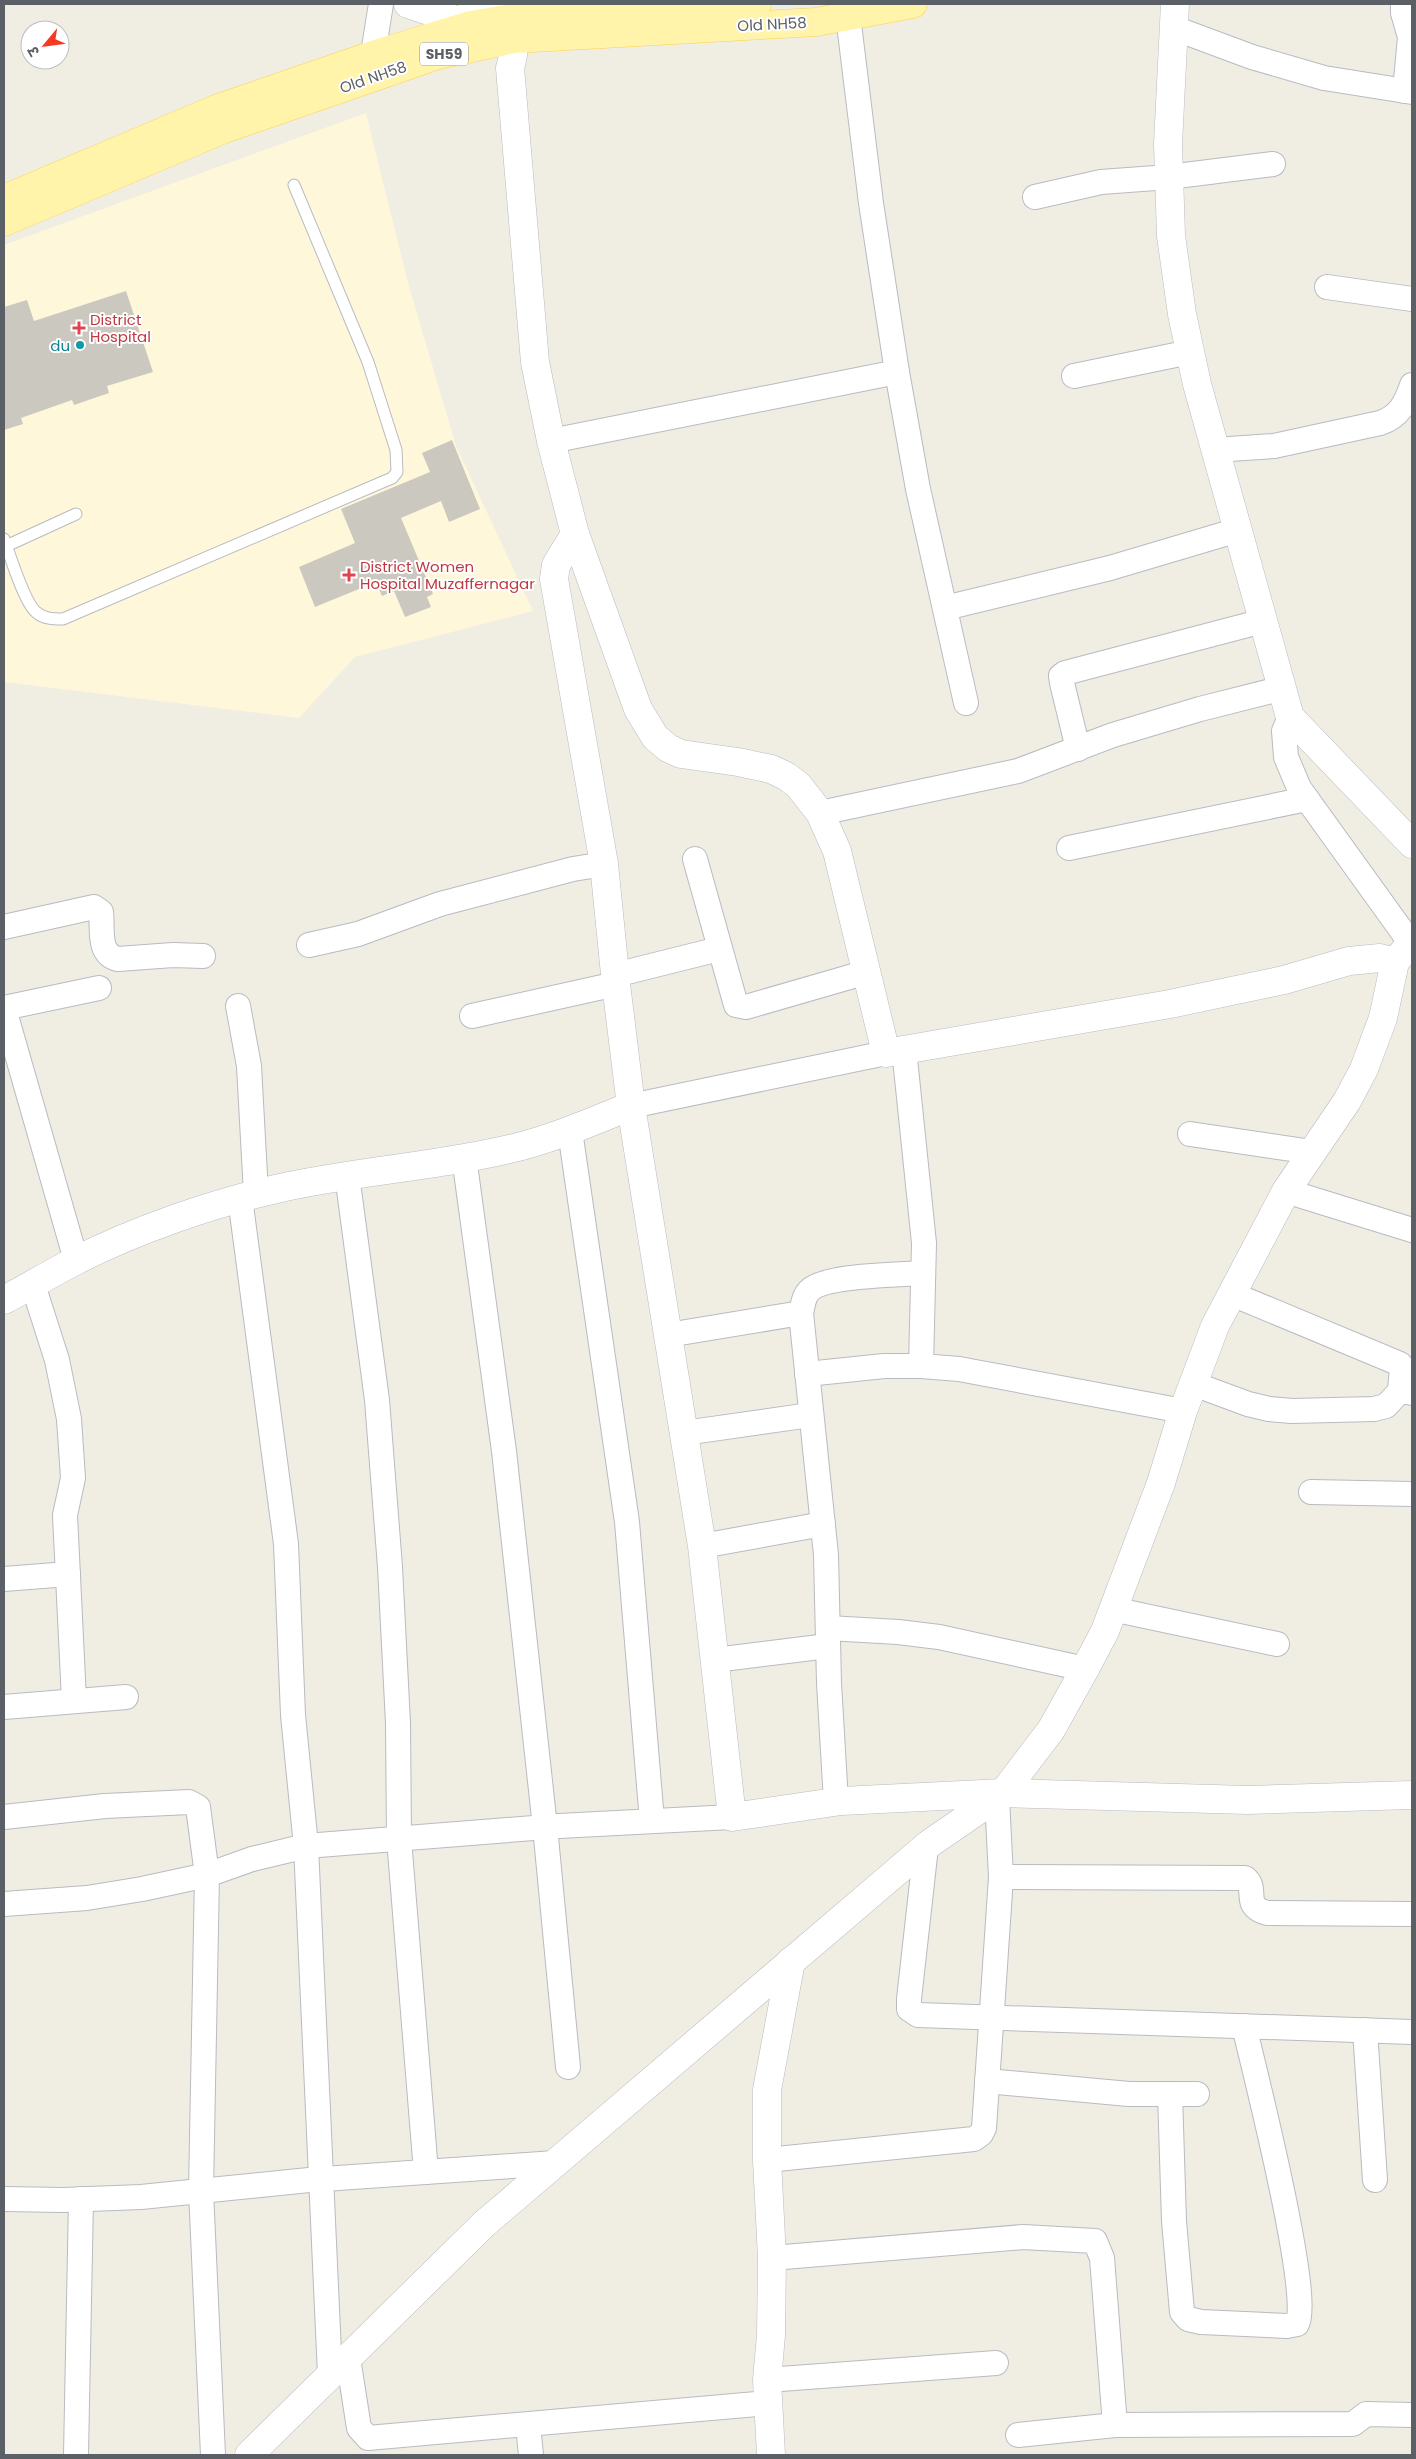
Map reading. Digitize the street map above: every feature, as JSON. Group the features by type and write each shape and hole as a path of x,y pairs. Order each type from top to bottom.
{"main road":[{"name":"Old NH58","path":"4,199 216,109 371,67 438,56 503,27 757,4"},
{"name":"Old NH58","path":"4,222 371,67 471,14 503,27 816,22 912,4"}],"street":[{"path":"371,67 381,4"},
{"path":"408,4 471,14"},
{"path":"1403,4 1403,14 1410,37 1409,92 1324,78 1287,68 1174,16 1168,144 1171,236 1182,314 1190,352 1215,450 1290,717 1412,844"},
{"path":"848,16 871,204 897,372 918,489 966,703"},
{"path":"503,27 514,53 510,68 534,362 551,441 575,534 638,709 655,737 668,748 681,754 758,766 786,776 798,784 820,813 837,851 867,972 895,1051 924,1243 920,1366"},
{"path":"1035,197 1101,182 1169,177 1273,164"},
{"path":"1327,287 1412,299"},
{"path":"1074,376 1190,352"},
{"path":"551,441 897,372"},
{"path":"1215,450 1274,446 1380,424 1390,420 1400,411 1408,399 1412,385"},
{"path":"945,608 1110,568 1238,530"},
{"path":"575,534 556,565 554,579 604,864 615,979 631,1106 702,1546 732,1817"},
{"path":"1078,749 1062,683 1062,676 1065,672 1263,621"},
{"path":"820,813 1018,771 1113,735 1200,709 1283,688"},
{"path":"1290,717 1284,732 1286,756 1299,788 1408,948"},
{"path":"1068,848 1307,799"},
{"path":"695,859 733,1001 740,1007 746,1007 867,972"},
{"path":"309,945 358,934 440,904 573,869 604,864"},
{"path":"4,927 94,907 101,912 104,949 112,957 203,956"},
{"path":"4,1300 76,1260 128,1238 248,1196 347,1176 512,1148 570,1131 631,1106 895,1051 1170,1004 1284,980 1348,961 1380,958 1408,948"},
{"path":"249,2455 484,2224 926,1847 1000,1795 1051,1730 1105,1631 1161,1483 1183,1411 1215,1326 1286,1191 1347,1101 1364,1069 1408,948"},
{"path":"472,1016 615,979 719,949"},
{"path":"76,1260 4,1008 99,988"},
{"path":"238,1006 248,1066 248,1196 286,1544 293,1715 306,1846 320,2179 339,2366 359,2428 368,2438 397,2446 528,2425 996,2363"},
{"path":"570,1131 627,1522 652,1821"},
{"path":"1190,1134 1312,1152"},
{"path":"464,1157 504,1451 546,1827 568,2067"},
{"path":"347,1176 377,1400 390,1557 398,1723 399,1839 426,2172"},
{"path":"1286,1191 1412,1230"},
{"path":"836,1802 826,1556 801,1313 804,1299 809,1291 819,1284 838,1280 923,1273"},
{"path":"33,1285 57,1360 69,1419 74,1478 65,1515 74,1700"},
{"path":"1194,1384 1248,1404 1292,1411 1374,1409 1386,1406 1406,1392 1400,1364 1232,1294"},
{"path":"668,1335 801,1313"},
{"path":"807,1374 884,1366 959,1369 1183,1411"},
{"path":"684,1433 810,1415"},
{"path":"1311,1492 1412,1494"},
{"path":"702,1546 822,1524"},
{"path":"4,1579 68,1574"},
{"path":"1112,1609 1277,1644"},
{"path":"715,1660 828,1637 898,1632 939,1637 1085,1669"},
{"path":"4,1707 126,1697"},
{"path":"767,2160 974,2139 981,2134 984,2128 1001,1877 1000,1795"},
{"path":"4,1904 87,1898 207,1875 252,1859 306,1846 546,1827 732,1817 836,1802 1000,1795 1248,1800 1412,1795"},
{"path":"4,1817 105,1806 189,1802 198,1807 207,1875 201,2191 213,2455"},
{"path":"926,1847 909,2009 918,2015 1412,2032"},
{"path":"1001,1877 1245,1878 1249,1883 1253,1905 1257,1910 1267,1913 1412,1914"},
{"path":"771,2455 767,2392 771,2335 772,2258 767,2160 769,2075 791,1961"},
{"path":"1170,2094 1174,2221 1182,2312 1188,2319 1201,2322 1287,2326 1296,2324 1301,2315 1299,2288 1286,2213 1244,2026"},
{"path":"1365,2030 1375,2180"},
{"path":"987,2081 1110,2093 1197,2094"},
{"path":"4,2199 81,2199 201,2191 320,2179 555,2163"},
{"path":"76,2455 81,2199"},
{"path":"772,2258 1023,2238 1095,2241 1102,2258 1116,2425"},
{"path":"1018,2435 1116,2425 1353,2424 1366,2414 1412,2415"},
{"path":"528,2425 531,2455"}],"lane":[{"path":"76,514 5,544 28,600 36,612 47,618 62,619 387,480 397,472 396,450 368,362 294,185"}],"shaded area":[{"path":"366,113 408,283 456,446 533,611 355,657 299,718 4,682 4,245"}],"building":[{"path":"126,291 153,372 107,386 109,393 74,405 72,400 21,418 23,424 4,430 4,307 27,300 34,321"},
{"path":"452,440 480,509 449,522 441,501 401,518 433,594 427,597 431,607 405,617 394,591 382,596 376,582 315,607 299,567 355,543 341,509 430,472 422,453"}],"place":[{"name":"District Hospital","path":"79,328"},
{"name":"du","path":"80,345"},
{"name":"District Women Hospital Muzaffernagar","path":"349,575"}]}
